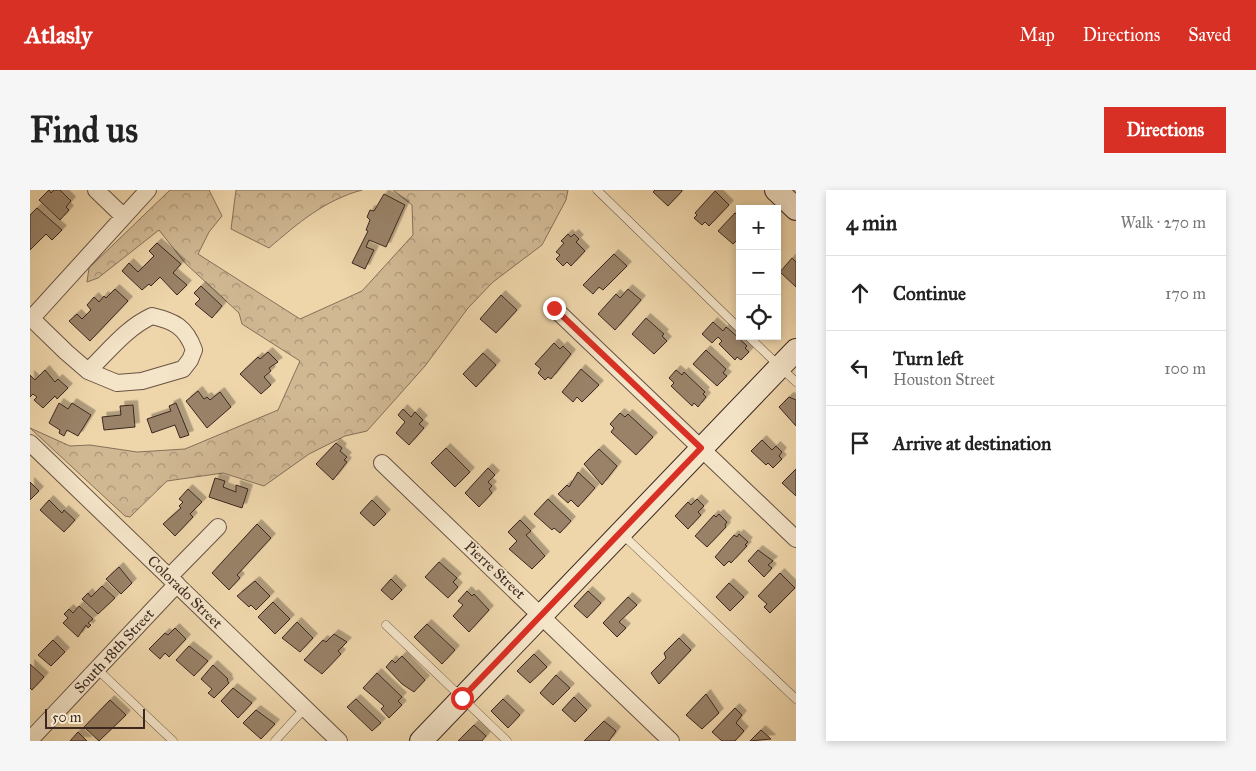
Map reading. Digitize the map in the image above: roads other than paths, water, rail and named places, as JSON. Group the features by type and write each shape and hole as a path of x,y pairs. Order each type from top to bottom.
{"street":[{"path":"96,190 124,216"},
{"path":"88,371 125,332 138,322 152,316 171,320 182,327 190,337 194,350 190,360 183,369 142,381 117,383 88,371 31,319 148,190"},
{"path":"776,190 796,209"},
{"path":"554,308 796,539"},
{"path":"421,741 796,350"},
{"name":"Colorado Street","path":"30,444 339,741"},
{"name":"Pierre Street","path":"382,463 671,741"},
{"name":"South 18th Street","path":"30,740 97,669 218,527"}],"lane":[{"path":"596,190 736,325"},
{"path":"752,340 796,382"},
{"path":"621,532 796,699"},
{"path":"386,625 507,741"},
{"path":"97,669 174,741"},
{"path":"275,741 305,708"}]}
